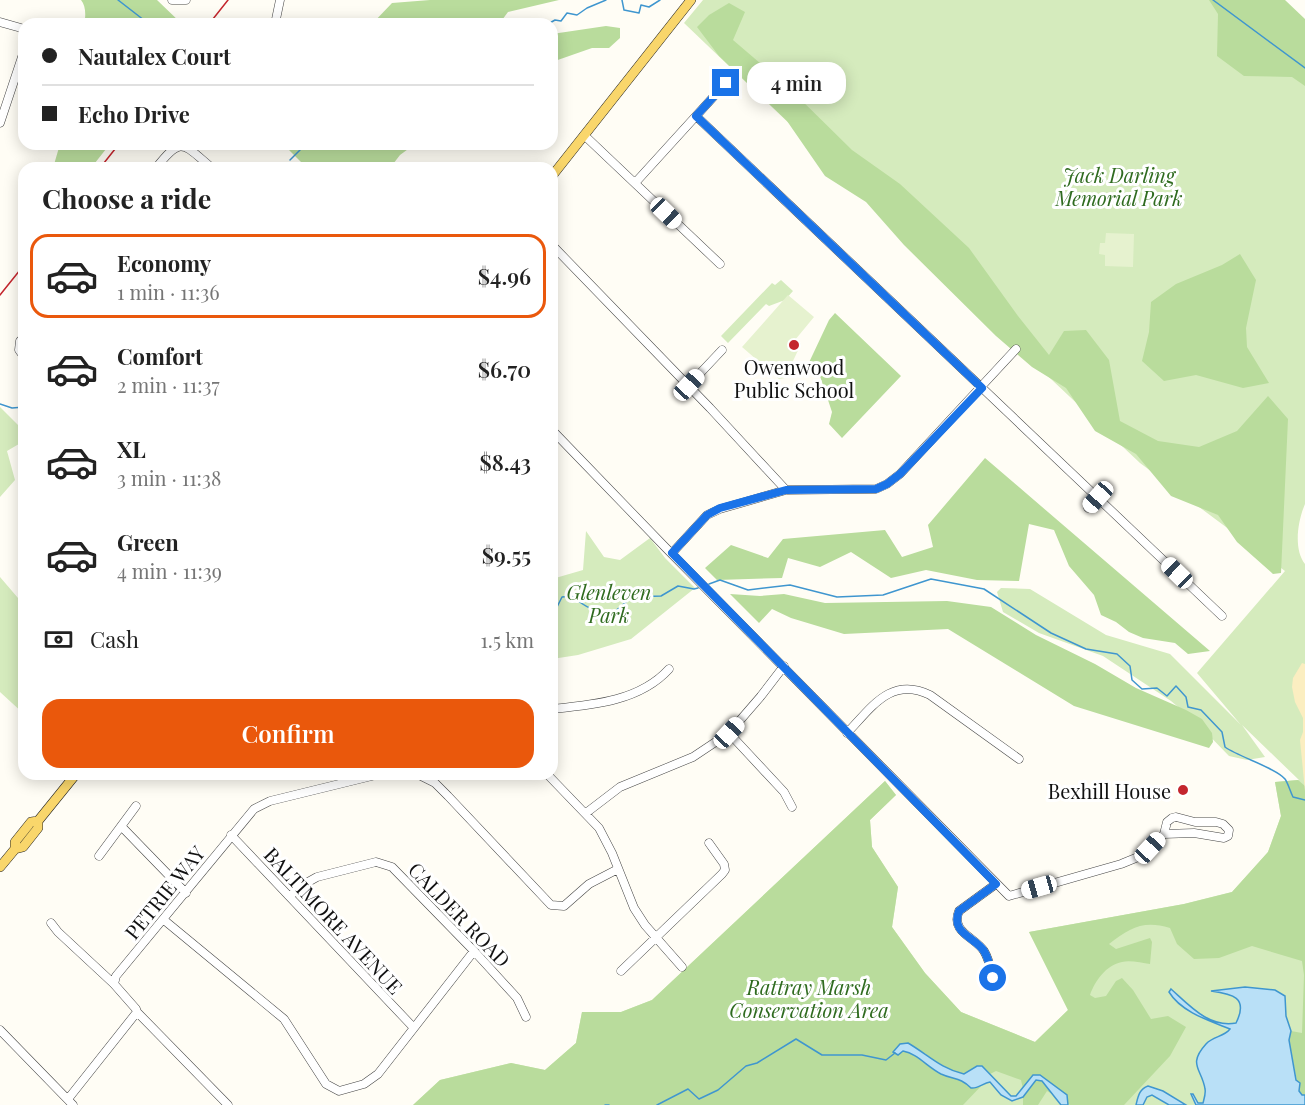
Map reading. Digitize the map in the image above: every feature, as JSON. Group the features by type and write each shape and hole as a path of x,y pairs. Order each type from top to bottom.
{"main road":[{"path":"558,168 691,0"},
{"path":"0,867 15,849 15,842 30,822 38,821 71,780"}],"street":[{"path":"172,0 186,0"},
{"path":"276,18 280,0"},
{"path":"0,22 18,27"},
{"path":"0,123 18,69"},
{"path":"635,183 726,83"},
{"path":"696,116 1222,616"},
{"path":"584,135 720,264"},
{"path":"161,162 170,150"},
{"path":"190,150 205,162"},
{"path":"558,251 689,385 786,490"},
{"path":"672,553 713,511 786,490 876,489 887,484 900,474 1016,349"},
{"path":"689,385 722,350"},
{"path":"558,436 1009,896 1143,855 1164,834 1167,822 1176,817 1195,822 1223,824 1229,830 1228,836 1224,838 1194,833 1164,834"},
{"path":"1088,508 1098,497"},
{"path":"586,813 620,787 693,757 729,733 784,666"},
{"path":"558,708 611,701 658,681 669,669"},
{"path":"847,733 885,695 896,690 918,690 930,695 1019,759"},
{"path":"729,733 784,792 792,807"},
{"name":"PETRIE WAY","path":"114,984 116,976 254,809 261,805 357,780"},
{"path":"429,780 442,789 551,905 564,906 589,884 618,869"},
{"path":"553,780 599,828 634,908 682,967"},
{"path":"99,856 136,806"},
{"path":"121,826 186,893"},
{"name":"BALTIMORE AVENUE","path":"231,835 413,1027"},
{"path":"621,971 724,870 724,864 709,843"},
{"name":"CALDER ROAD","path":"290,896 301,886 317,877 376,862 384,863 397,871 474,951 517,998 526,1017"},
{"path":"993,978 986,954 980,945 957,926 957,918 959,911 996,884"},
{"path":"164,920 284,1019 326,1084 332,1089 346,1090 378,1074 474,951"},
{"path":"51,923 114,984 137,1012 228,1105"},
{"path":"0,1030 71,1102 137,1012"}],"green space":[{"path":"81,0 157,0 176,18 85,18 84,5"},
{"path":"430,0 559,0 508,12 504,18 378,18 392,3"},
{"name":"Jack Darling Memorial Park","path":"703,0 1270,0 1305,25 1305,504 1300,518 1298,543 1301,558 1305,564 1305,1105 413,1105 440,1080 511,1063 545,1070 576,1043 582,1012 621,1012 652,1000 885,781 896,795 870,820 872,847 898,887 892,927 925,973 961,1012 1035,1042 1068,1010 1029,932 1184,904 1232,892 1268,852 1281,816 1275,782 1299,780 1242,725 1265,757 1247,760 1229,756 1196,722 1171,701 1103,656 1039,633 1003,612 997,592 1001,588 1030,589 1106,635 1170,654 1241,725 1197,673 1285,571 1140,463 1014,344 907,236 684,23"},
{"path":"1209,0 1285,0 1305,19 1305,86 1292,77 1244,76 1217,56 1218,14"},
{"path":"729,3 745,12 733,40 789,88 852,150 900,184 969,248 1049,355 1064,331 1086,330 1109,360 1120,421 1158,441 1199,447 1237,431 1268,396 1288,419 1281,573 1273,574 1237,542 1218,515 1171,496 1136,454 1095,431 1066,388 1032,367 996,336 904,245 866,202 825,176 787,121 719,56 697,27 709,15"},
{"path":"606,26 620,28 620,38 609,48 592,48 558,60 558,33"},
{"path":"58,150 105,150 96,162 55,162"},
{"path":"289,150 407,150 395,162 301,162"},
{"path":"1106,233 1134,234 1133,267 1105,266 1105,255 1099,254 1100,243 1105,243"},
{"path":"1240,254 1256,280 1246,328 1247,347 1269,383 1243,388 1196,375 1164,381 1142,361 1149,332 1151,302 1176,284 1222,265"},
{"path":"781,280 793,291 785,300 769,306 766,304 728,343 721,336 772,283 775,285"},
{"path":"788,295 814,317 795,340 801,344 785,378 779,379 742,347"},
{"path":"835,313 901,376 842,438 829,424 832,412 819,373 805,371 829,320"},
{"path":"0,407 18,425 18,445 7,451 15,480 0,497"},
{"path":"985,458 1210,651 1188,654 1175,643 1143,638 1101,615 1094,595 1069,566 1054,530 1029,524 1019,581 977,580 926,570 891,578 851,552 820,567 788,558 782,578 717,580 705,568 731,545 768,558 783,539 885,530 902,557 933,547 928,525"},
{"name":"Glenleven Park","path":"586,531 604,557 620,560 650,538 665,558 695,588 631,639 578,655 558,658 558,577 583,570"},
{"path":"0,577 18,598 18,708 0,692"},
{"path":"730,594 760,596 784,594 825,603 947,601 991,607 1036,635 1095,664 1136,688 1202,719 1212,733 1213,742 1209,748 1074,706 948,629 844,634 791,618 772,609 759,623"},
{"name":"Rattray Marsh Conservation Area","path":"1298,780 1305,786 1305,1095 1299,1091 1289,1040 1291,1031 1302,1033 1304,975 1302,961 1252,946 1219,958 1194,959 1177,944 1170,928 1144,925 1130,930 1109,944 1116,949 1150,938 1152,942 1150,964 1129,961 1111,966 1102,974 1090,995 1095,998 1106,996 1116,981 1122,978 1133,990 1151,1019 1168,1016 1186,1027 1170,1056 1124,1105 1070,1105 1047,1091 1038,1105 1023,1105 1021,1080 996,1071 990,1074 982,1066 977,1066 964,1074 958,1073 938,1064 925,1053 902,1051 913,1055 941,1074 960,1080 971,1088 984,1083 963,1105 413,1105 440,1080 511,1063 545,1070 576,1043 582,1012 621,1012 652,1000 885,781 896,795 870,820 872,847 898,887 892,927 925,973 961,1012 1035,1042 1068,1010 1029,932 1184,904 1232,892 1268,852 1281,816 1275,782"}],"sand":[{"path":"1302,663 1305,664 1305,791 1300,740 1303,732 1303,718 1295,702 1292,687 1293,678"}],"water":[{"path":"1245,987 1275,990 1285,996 1296,1080 1300,1083 1299,1091 1305,1095 1305,1105 1196,1105 1191,1094 1198,1103 1203,1103 1205,1092 1197,1067 1197,1057 1209,1041 1225,1034 1230,1029 1188,1010 1169,992 1171,989 1200,1014 1226,1024 1236,1023 1241,1007 1239,1002 1232,996 1211,991"},
{"path":"908,1043 956,1072 964,1074 977,1066 982,1066 1011,1096 1016,1096 1033,1075 1040,1075 1067,1095 1068,1105 1061,1105 1042,1081 1036,1080 1023,1097 1012,1101 1001,1095 990,1082 971,1088 960,1080 941,1074 908,1053 903,1051 898,1055 893,1052 900,1044"},
{"path":"1148,1086 1163,1091 1186,1105 1169,1105 1152,1095 1147,1097 1143,1105 1136,1105 1141,1091"}],"waterway":[{"path":"118,0 141,18"},
{"path":"558,20 561,21 567,13 577,15 606,0"},
{"path":"622,0 624,10 639,13 641,5 649,7 660,0"},
{"path":"1213,0 1305,68"},
{"path":"290,160 300,150"},
{"path":"0,404 18,408"},
{"path":"709,584 720,580 748,590 790,585 837,597 883,595 931,579 984,589 1051,633 1086,649 1117,654 1130,666 1132,680 1142,689 1157,688 1167,696 1176,686 1186,697 1188,707 1201,710 1222,732 1225,747 1280,775 1286,781 1293,797 1305,800"},
{"path":"558,605 562,597 572,596 591,609 613,613 632,597 661,596 678,586 698,588"},
{"path":"657,1105 688,1089 699,1099 718,1090 746,1066 757,1063 796,1039 822,1055 862,1055 886,1060 895,1053"}],"railway":[{"path":"214,18 228,0"},
{"path":"105,162 114,150"},
{"path":"0,295 18,272"}],"place":[{"name":"Owenwood Public School","path":"794,345"},
{"name":"Bexhill House","path":"1183,790"}],"route":[{"path":"726,83 696,116 982,388 900,474 887,484 876,489 786,490 720,508 707,515 672,553 996,884 959,911 957,918 957,926 980,945 986,954 993,978"}]}
